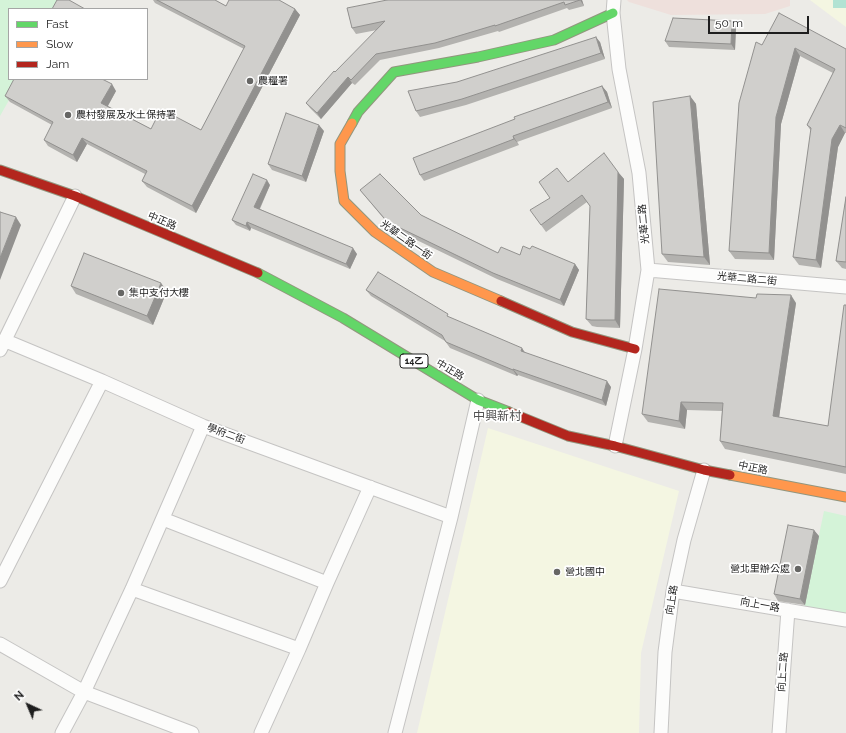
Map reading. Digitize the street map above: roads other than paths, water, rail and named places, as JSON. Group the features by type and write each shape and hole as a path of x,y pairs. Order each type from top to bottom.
{"main road":[{"name":"光華二路一街","path":"613,6 554,40 478,57 394,72 358,112 340,144 340,171 344,201 375,232 432,272 572,332 636,349"},
{"name":"中正路","path":"0,170 75,196 266,276 343,318 478,400 568,436 615,446 704,470 846,497"}],"street":[{"name":"光華二路","path":"613,6 619,69 640,173 648,270 636,349 615,446"},
{"path":"3,346 75,196"},
{"name":"光華二路二街","path":"648,270 846,287"},
{"name":"學府二街","path":"3,346 102,381 203,426 451,517"},
{"path":"0,581 102,381"},
{"path":"395,733 451,517 478,400"},
{"path":"62,733 84,692 132,590 203,426"},
{"name":"向上路","path":"661,733 664,652 673,591 684,540 704,470"},
{"path":"260,733 299,649 370,487"},
{"path":"163,519 327,583"},
{"path":"132,590 299,649"},
{"name":"向上一路","path":"673,591 846,620"},
{"name":"向上二路","path":"779,733 788,610"},
{"path":"0,644 84,692 192,733"}],"place":[{"name":"農糧署","path":"250,81"},
{"name":"農村發展及水土保持署","path":"68,115"},
{"name":"集中支付大樓","path":"121,293"},
{"name":"營北里辦公處","path":"798,569"},
{"name":"營北國中","path":"557,572"}],"district":[{"name":"中興新村","path":"497,416"}]}
